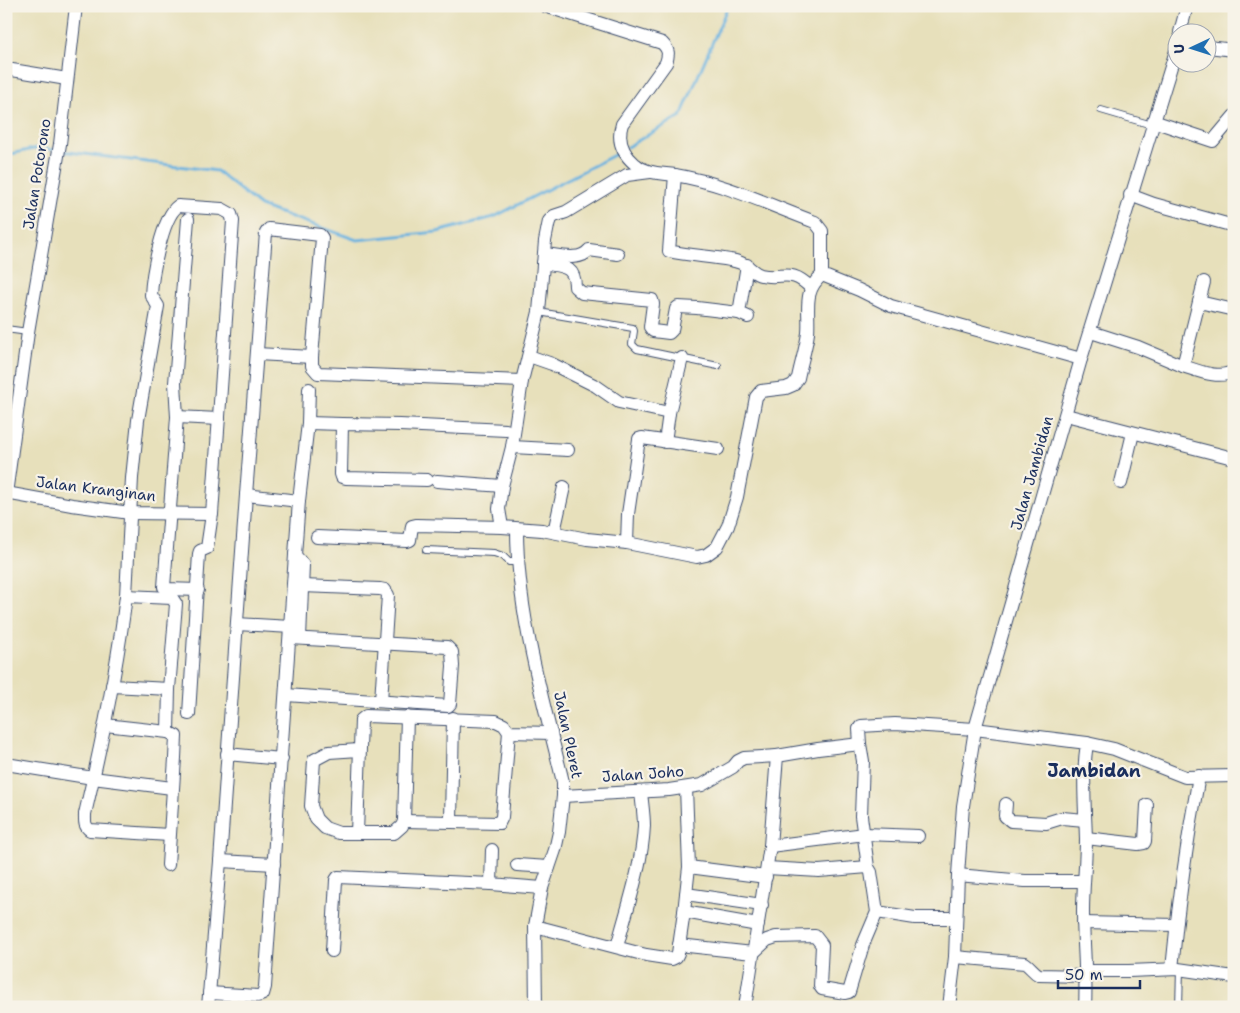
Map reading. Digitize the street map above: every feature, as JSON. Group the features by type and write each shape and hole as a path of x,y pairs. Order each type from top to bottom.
{"street":[{"name":"Jalan Potorono","path":"6,494 28,332 59,150 76,6"},
{"path":"545,6 662,43 668,48 669,55 666,63 622,124 619,138 623,148 636,165 650,172"},
{"path":"1183,22 1187,6"},
{"path":"1218,49 1234,50"},
{"path":"6,69 68,79"},
{"name":"Jalan Jambidan","path":"949,1007 955,957 958,876 964,806 975,729 1130,195 1169,72"},
{"path":"1153,123 1212,141 1234,116"},
{"path":"317,537 408,541 410,540 412,526 416,525 502,527 554,532 587,539 627,543 697,557 706,555 717,547 728,526 737,498 756,397 761,391 793,385 798,378 808,332 808,300 811,288 822,274 822,231 815,222 740,192 699,180 650,172 627,175 566,212 551,218 547,230 539,312 522,381 512,447 502,486 499,508 502,527"},
{"path":"675,175 669,251 730,260 747,265 757,274 763,276 794,276 811,288"},
{"path":"1130,195 1154,204 1234,226"},
{"path":"170,835 99,831 86,828 84,814 105,725 126,596 130,513 138,420 158,306 151,295 158,246 174,208 188,205 222,209 232,214 233,221 212,514 208,548 199,554 189,714"},
{"path":"188,219 175,382 177,417 164,587 167,589 198,590"},
{"path":"208,1007 266,233 269,229 320,236 322,238 312,357 312,366 318,372 522,381"},
{"path":"544,259 579,256 586,254 589,250 618,254"},
{"path":"544,259 572,271 575,276 575,287 582,293 652,300 654,304 650,327 653,331 670,333 678,307 743,315 747,265"},
{"path":"822,274 891,306 1082,358"},
{"path":"1183,366 1204,282"},
{"path":"1199,302 1234,310"},
{"path":"158,306 181,307"},
{"path":"1091,332 1138,347 1183,366 1203,372 1223,375 1234,371"},
{"path":"256,354 312,357"},
{"path":"529,356 552,364 596,386 619,402 669,413"},
{"path":"665,442 669,413 682,358"},
{"path":"293,634 295,555 308,423 308,389"},
{"path":"1066,415 1230,457"},
{"path":"177,417 219,419"},
{"path":"308,423 400,424 506,430"},
{"path":"342,424 342,477 502,486"},
{"path":"1121,483 1133,433"},
{"path":"627,543 628,514 639,439 718,449"},
{"path":"512,447 568,450"},
{"path":"554,532 564,487"},
{"name":"Jalan Kranginan","path":"6,494 130,513 212,514"},
{"path":"246,495 299,501"},
{"name":"Jalan Pleret","path":"517,528 517,562 528,630 563,782 559,832 542,888 535,926 536,1007"},
{"path":"209,993 258,996 262,994 266,979 286,695 293,634 302,586 303,565 295,555"},
{"path":"302,586 360,587 385,590 388,595 388,601 381,701"},
{"path":"126,596 172,598 175,600 168,732"},
{"path":"237,624 293,634 384,644 447,647 452,652 453,666 450,704 448,706 286,695"},
{"path":"112,686 169,689"},
{"path":"359,750 329,752 314,760 310,801 316,819 324,828 339,833 394,832 402,826 404,821 407,717"},
{"path":"357,833 359,750 361,720 363,718 452,718 496,721 504,725 509,732 501,821 499,823 404,821"},
{"path":"451,821 452,718"},
{"path":"679,945 753,953 767,940 776,937 815,936 822,944 820,986 822,989 849,992 863,944 877,912 861,816 863,760 859,729 867,725 895,724 975,729 1087,743 1114,749 1185,777 1234,776"},
{"path":"105,725 168,732 176,736 168,865"},
{"path":"509,732 551,733"},
{"path":"1085,1007 1083,881 1086,838 1084,766 1087,743"},
{"name":"Jalan Joho","path":"563,796 686,788 709,782 744,758 777,756 860,744"},
{"path":"227,754 282,759"},
{"path":"745,1007 767,872 777,756"},
{"path":"6,764 172,788"},
{"path":"1176,969 1176,925 1199,776"},
{"path":"535,926 668,959 676,957 689,867 686,788"},
{"path":"617,947 643,837 644,825 641,792"},
{"path":"1006,804 1005,816 1011,821 1046,823 1062,818 1084,820"},
{"path":"1086,838 1138,844 1144,843 1147,805"},
{"path":"770,846 865,834 918,836"},
{"path":"492,850 492,884"},
{"path":"220,861 274,864"},
{"path":"517,864 549,867"},
{"path":"689,867 767,872 868,867"},
{"path":"958,876 1025,881 1083,881"},
{"path":"332,950 336,880 338,877 542,888"},
{"path":"686,894 762,904"},
{"path":"684,912 758,925"},
{"path":"877,912 915,918 956,918"},
{"path":"1083,922 1176,925"},
{"path":"955,957 1025,963 1029,965 1033,972 1039,975 1176,969 1234,977"}],"lane":[{"path":"1101,110 1153,123"},
{"path":"539,312 633,328 632,344 635,348 718,366"},
{"path":"6,329 28,332"},
{"path":"426,550 494,553 503,556 509,562 517,562"},
{"path":"1176,969 1179,1007"}],"waterway":[{"path":"627,147 681,116 728,6"},
{"path":"6,155 38,148 55,150"},
{"path":"61,151 217,171 260,206 357,240 437,232 494,217 622,151"}],"district":[{"name":"Jambidan","path":"1094,771"}]}
